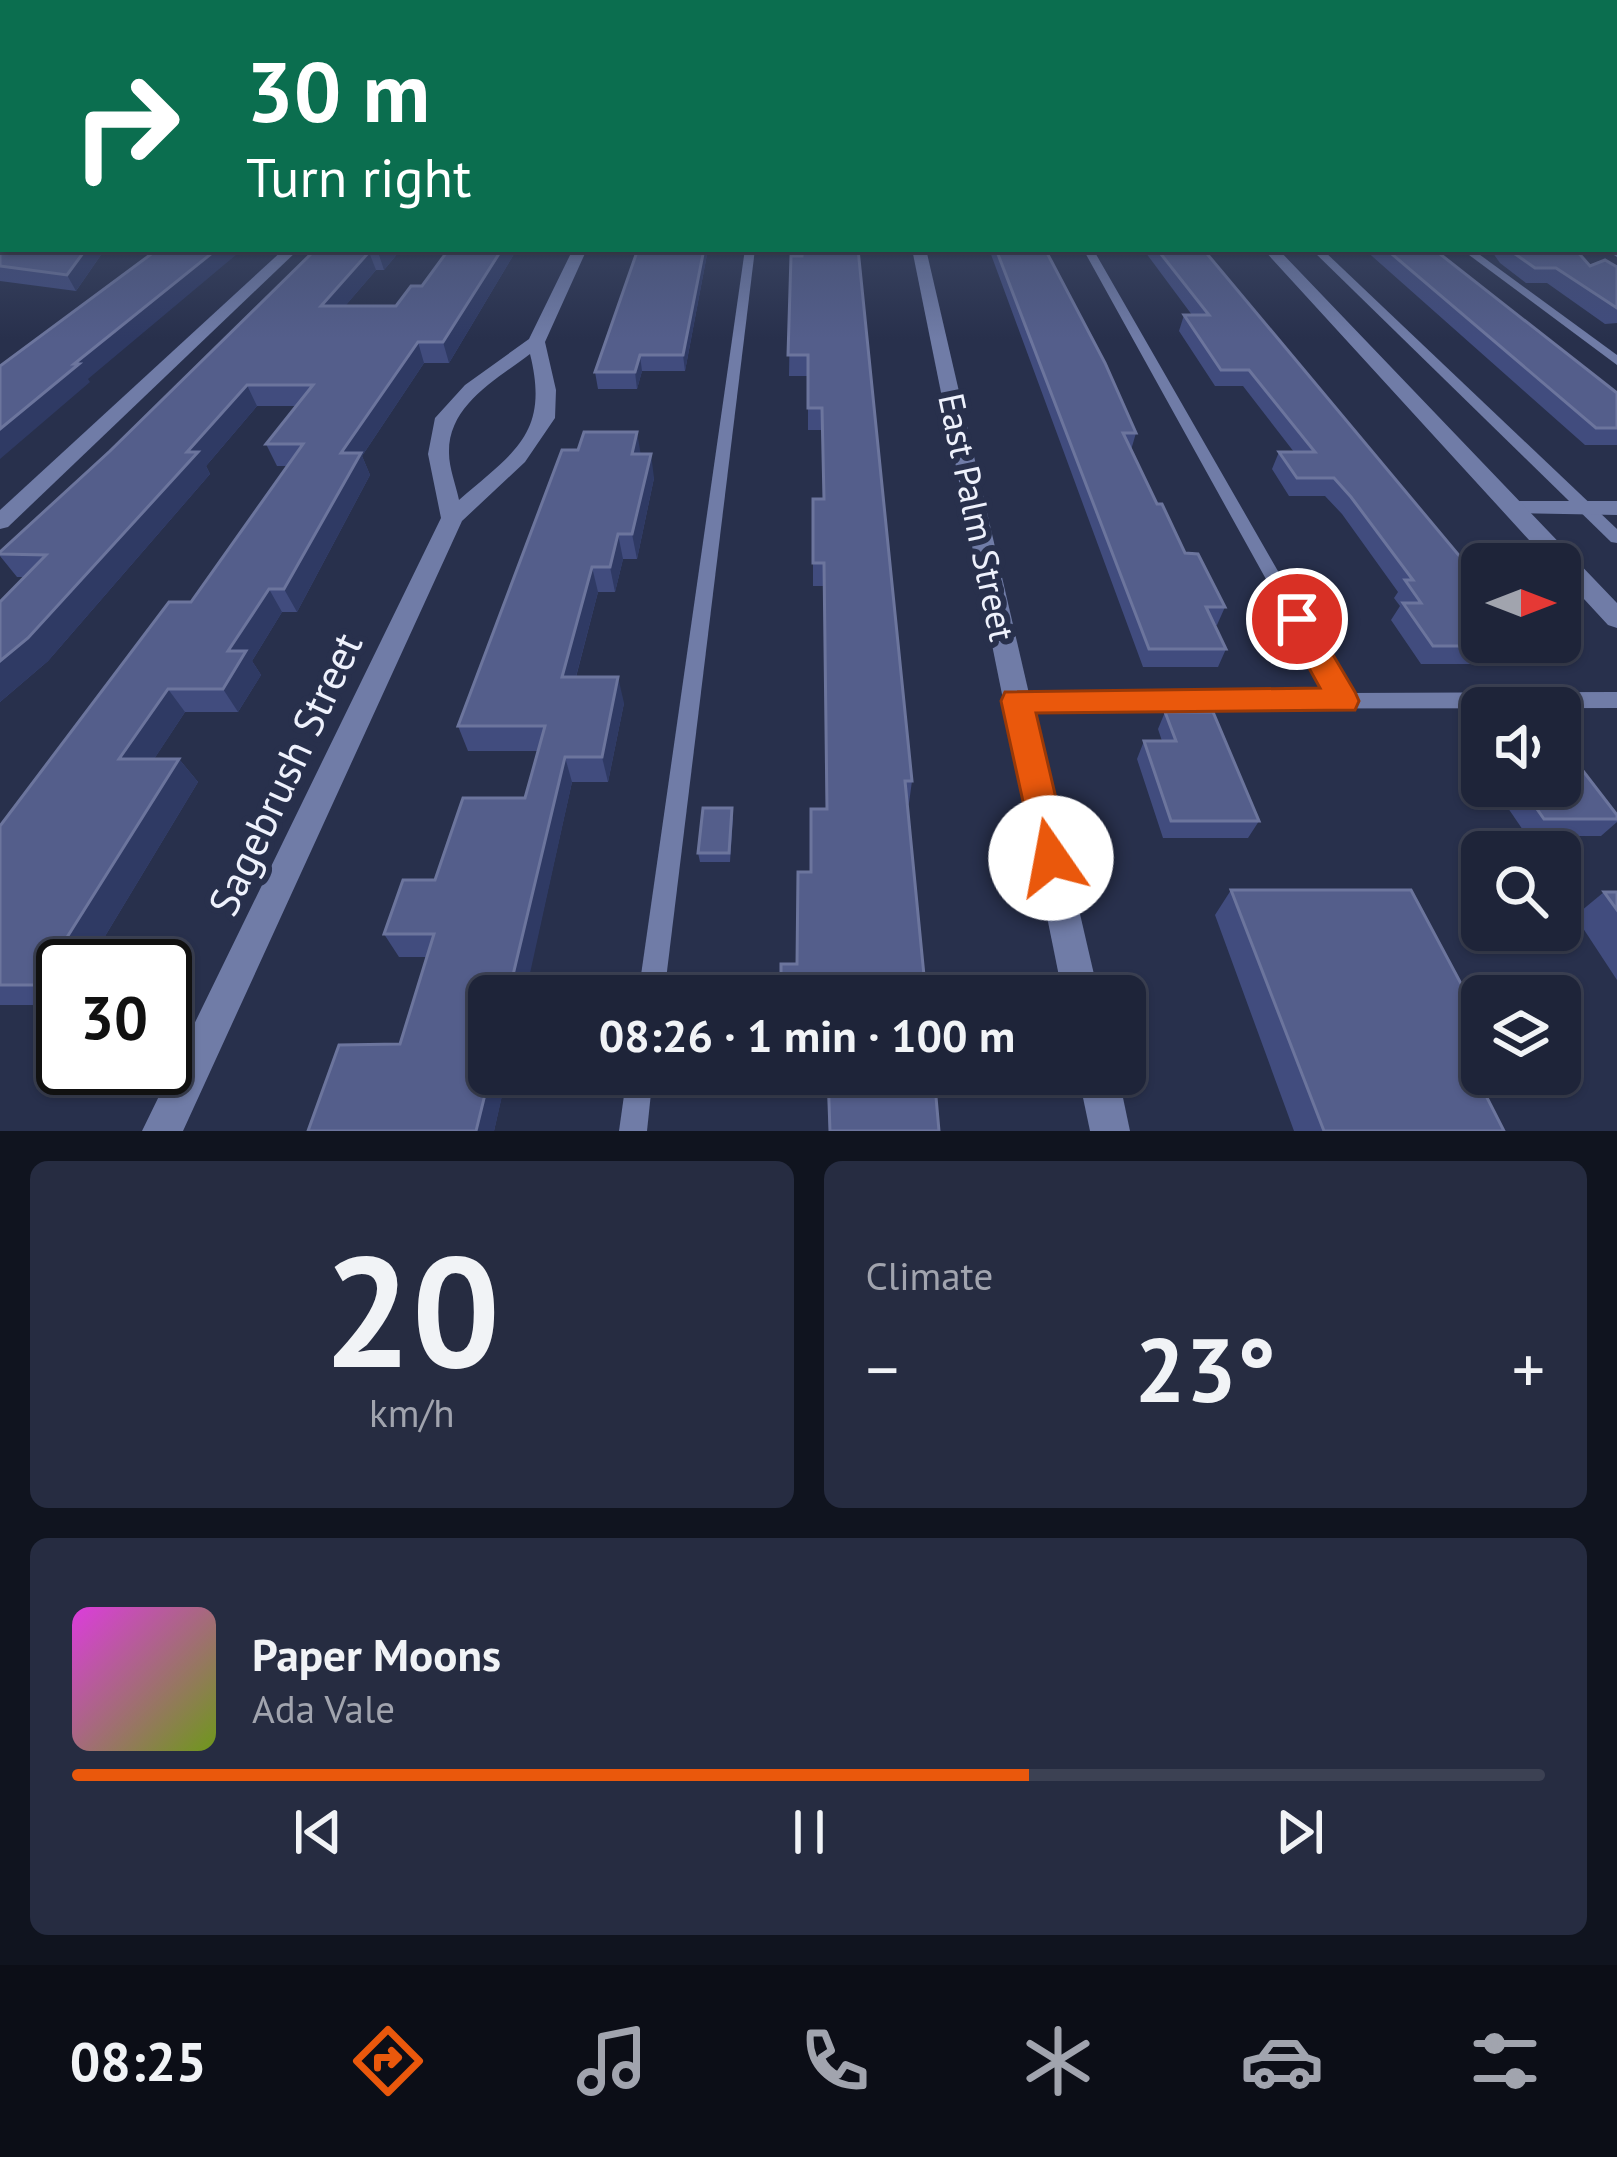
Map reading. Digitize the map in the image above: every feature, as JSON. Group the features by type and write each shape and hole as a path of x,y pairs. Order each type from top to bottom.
{"street":[{"path":"0,522 289,252"},
{"path":"452,518 438,454 445,418 472,388 536,341 579,252"},
{"name":"East Palm Street","path":"920,252 1076,975"},
{"path":"1273,252 1617,619"},
{"name":"Sagebrush Street","path":"162,1131 452,518 525,447 545,418 546,388 536,341"},
{"path":"1513,508 1617,508"},
{"path":"1102,1095 1110,1131"}],"lane":[{"path":"654,975 750,252"},
{"path":"1090,252 1343,701"},
{"path":"1319,252 1617,538"},
{"path":"1470,252 1617,362"},
{"path":"1017,701 1617,700"},
{"path":"633,1131 637,1095"}],"building":[{"path":"0,252 84,252 67,275 0,266"},
{"path":"154,252 213,252 0,429 0,366"},
{"path":"313,252 369,252 321,306 396,306 411,286 422,286 447,252 500,252 443,342 418,342 341,453 361,453 284,589 269,589 228,651 246,651 223,689 168,689 119,759 179,759 66,939 36,939 36,985 0,985 0,826 169,602 191,602 303,444 266,444 313,385 247,385 187,452 198,452 28,638 0,661 0,602 46,555 0,552"},
{"path":"637,252 703,252 683,355 640,355 635,372 595,372"},
{"path":"858,252 912,781 905,781 924,975 781,975 781,964 797,964 798,872 811,872 811,809 827,809 824,563 813,563 813,499 824,499 822,408 808,408 808,355 788,355 791,256"},
{"path":"997,252 1047,252 1136,433 1123,433 1157,504 1162,504 1185,553 1198,554 1225,607 1206,607 1226,649 1149,649"},
{"path":"1159,252 1206,252 1461,558 1461,646 1433,646 1403,603 1421,603 1405,580 1413,580 1351,497 1334,478 1297,478 1279,452 1315,452 1249,370 1221,370 1184,315 1209,315"},
{"path":"1390,252 1442,252 1617,393 1617,428 1596,428"},
{"path":"1512,252 1578,252 1590,266 1605,260 1617,267 1617,308 1556,268 1535,268"},
{"path":"584,432 637,432 632,454 651,454 632,534 618,534 610,567 592,567 562,677 618,677 602,757 565,757 513,975 468,975 468,1095 485,1095 476,1131 308,1131 339,1045 400,1044 434,934 384,934 403,880 435,880 463,798 525,798 545,726 458,726 562,450 578,450"},
{"path":"1165,712 1213,712 1259,821 1171,821 1144,741 1176,741"},
{"path":"1581,768 1617,815 1617,819 1544,819 1536,807 1581,807"},
{"path":"703,808 732,808 729,853 698,853"},
{"path":"1231,890 1411,890 1461,984 1461,1095 1486,1095 1504,1131 1324,1131"},
{"path":"1604,892 1617,892 1617,910"},
{"path":"829,1095 936,1095 939,1131 830,1131"}],"route":[{"path":"1051,858 1017,701 1343,701 1297,619"}]}
